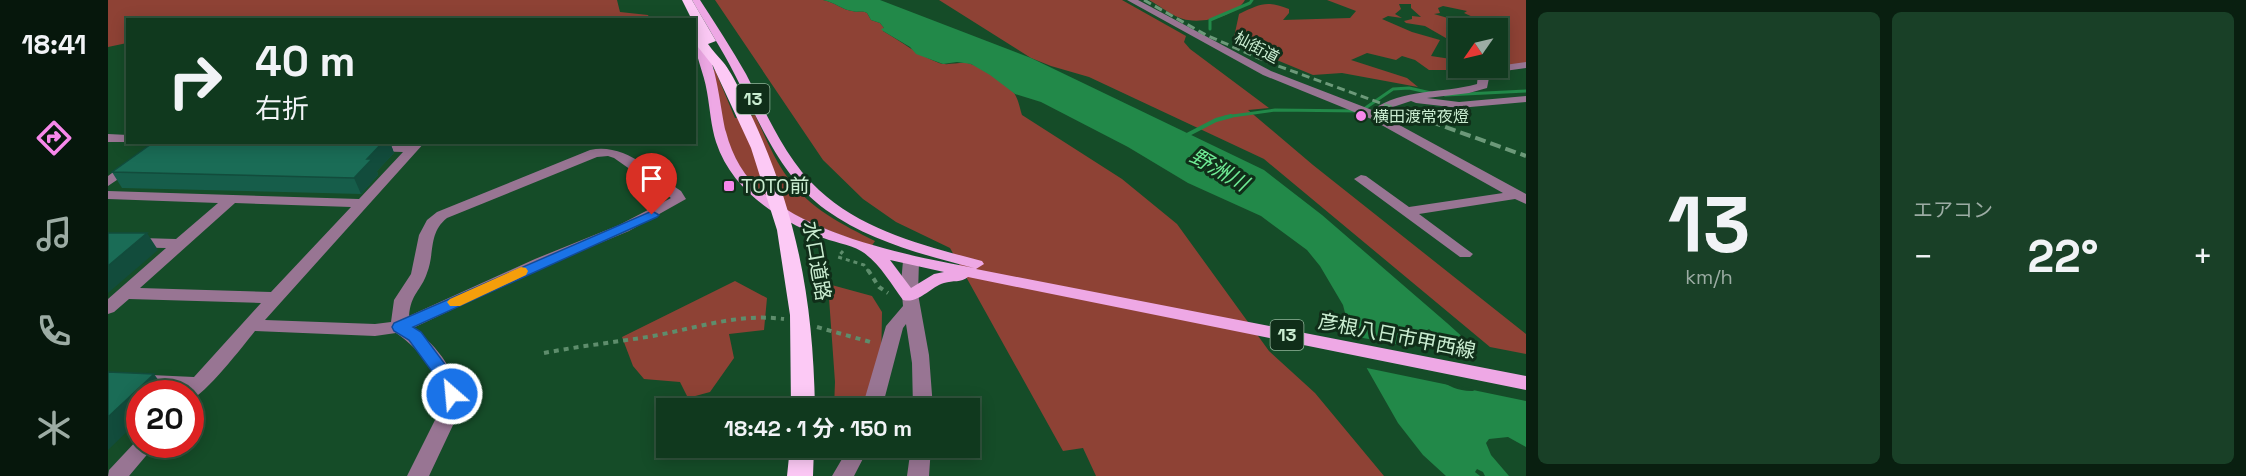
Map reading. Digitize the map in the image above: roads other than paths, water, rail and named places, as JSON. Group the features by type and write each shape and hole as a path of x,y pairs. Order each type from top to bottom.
{"highway":[{"path":"674,0 684,18"},
{"name":"水口道路","path":"687,0 719,58 718,64"},
{"name":"水口道路","path":"696,35 718,64 744,115 779,201 788,232 796,275 796,315 805,366 803,398"}],"main road":[{"name":"彦根八日市甲西線","path":"696,0 796,174 825,202 870,229 951,267 1526,383"},
{"name":"彦根八日市甲西線","path":"696,40 703,50 709,69 723,142 735,168 759,195 803,224 842,241 911,261 1008,272 1048,287"},
{"name":"13","path":"870,229 911,261"},
{"path":"866,248 884,263 910,302"},
{"name":"13","path":"910,302 951,267"}],"street":[{"name":"杣街道","path":"1131,0 1268,73 1367,112 1521,198"},
{"path":"1367,112 1407,97 1474,89 1483,86 1483,74 1486,70 1526,65"},
{"path":"1407,97 1460,105 1526,99"},
{"path":"108,138 126,139"},
{"path":"108,182 161,144"},
{"path":"355,146 416,145"},
{"path":"202,380 416,145"},
{"path":"250,325 375,330 399,327 541,262 624,228 679,199 676,194 619,156 609,152 595,153 442,215 432,224 426,235 419,274 402,300 399,327"},
{"path":"1361,179 1465,254"},
{"path":"108,195 361,203"},
{"path":"1405,212 1521,198"},
{"path":"108,308 231,199"},
{"path":"108,242 180,244"},
{"path":"911,261 908,279 919,350 922,398"},
{"path":"125,293 275,298"},
{"path":"875,398 895,326 910,302"},
{"path":"399,327 415,336 450,383 452,394 452,406 418,476"},
{"path":"108,380 126,382"},
{"path":"116,476 133,458"},
{"path":"843,476 852,458"},
{"path":"918,476 920,458"}],"water":[{"name":"野洲川","path":"823,0 880,0 1031,58 1264,170 1322,215 1447,323 1467,341 1468,352 1473,358 1526,399 1526,447 1508,437 1489,439 1486,443 1491,455 1509,476 1485,476 1477,469 1475,472 1480,476 1446,476 1423,455 1398,423 1353,344 1343,305 1320,266 1307,250 1261,216 1188,183 1128,147 1041,102 1015,94 971,64 957,62 943,64 916,54 910,47 883,31 881,29 884,28 880,23 871,20 867,13 849,10","holes":["1429,329 1477,373 1477,388 1473,391 1454,388 1430,373 1409,353 1409,341"]}],"waterway":[{"path":"1210,29 1210,20 1250,3 1252,0"},
{"path":"1230,116 1275,110 1361,111 1393,89 1409,88 1431,93"},
{"path":"1445,95 1526,91"},
{"path":"1187,135 1216,120 1230,116"},
{"path":"1225,117 1230,116"}],"railway":[{"path":"1144,0 1206,35 1270,63 1419,117"},
{"path":"1415,116 1526,156"}],"place":[{"name":"横田渡常夜燈","path":"1361,116"},
{"name":"TOTO前","path":"729,186"}]}
